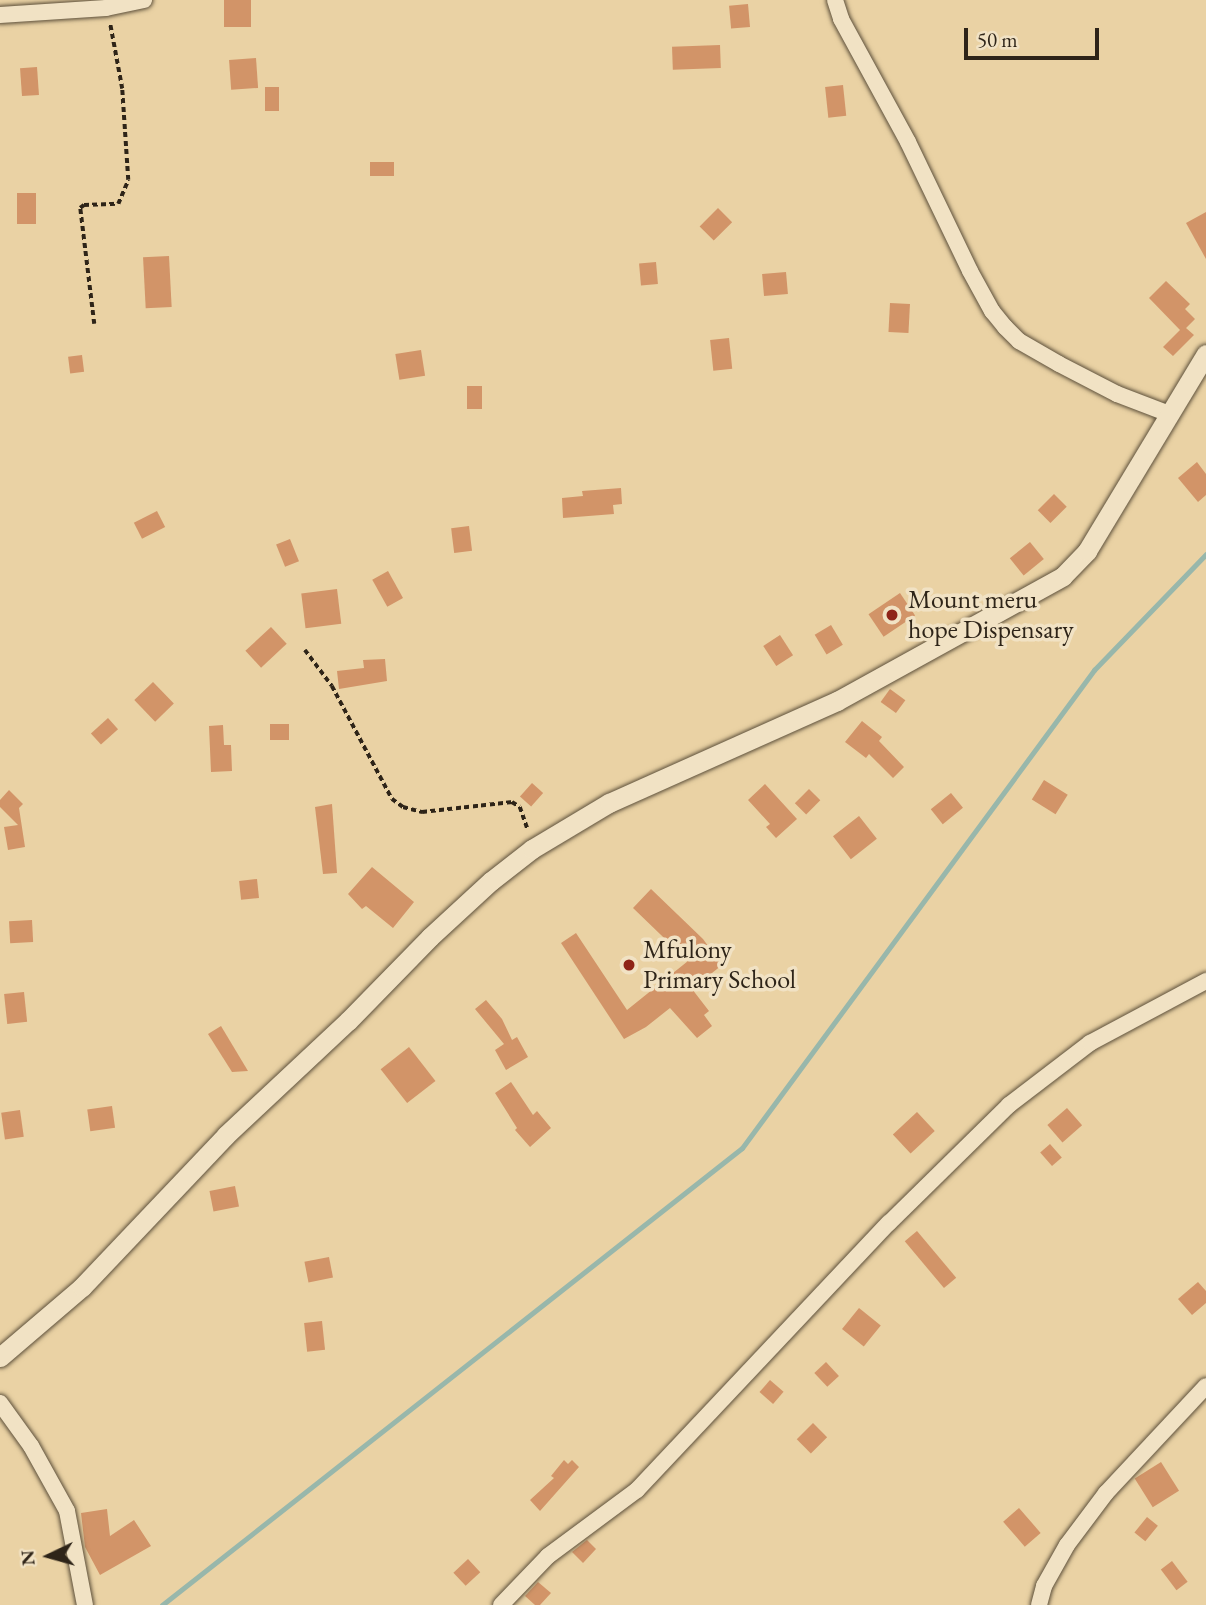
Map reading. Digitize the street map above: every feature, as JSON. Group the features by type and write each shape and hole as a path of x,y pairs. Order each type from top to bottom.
{"street":[{"path":"0,15 106,8 144,0"},
{"path":"835,0 841,19 908,142 976,281 1005,327 1019,341 1059,365 1117,394 1169,414"},
{"path":"0,1357 82,1287 226,1135 348,1021 430,937 491,881 532,849 608,803 837,701 1063,576 1087,551 1206,354"},
{"path":"501,1605 548,1556 637,1490 871,1241 1009,1105 1090,1043 1206,981"},
{"path":"1039,1605 1044,1586 1067,1545 1106,1493 1206,1386"},
{"path":"0,1403 31,1446 67,1511 85,1605"}],"path":[{"path":"94,324 80,208 85,205 118,204 123,197 128,173 122,89 106,8"},
{"path":"305,650 332,686 392,799 403,807 422,812 512,802 520,807 525,818 532,849"}],"building":[{"path":"224,0 251,0 251,27 224,27"},
{"path":"748,4 750,27 731,29 729,6"},
{"path":"720,45 721,68 673,70 672,47"},
{"path":"256,58 258,88 231,90 229,60"},
{"path":"37,67 39,95 22,96 20,68"},
{"path":"843,85 846,116 828,118 825,87"},
{"path":"265,87 279,87 279,111 265,111"},
{"path":"370,162 394,162 394,176 370,176"},
{"path":"17,193 36,193 36,224 17,224"},
{"path":"718,208 732,222 714,241 700,226"},
{"path":"1206,212 1206,259 1186,223"},
{"path":"169,256 172,307 146,308 143,257"},
{"path":"656,262 658,284 641,285 639,263"},
{"path":"786,272 788,294 764,296 762,274"},
{"path":"1166,281 1190,304 1185,309 1195,319 1186,328 1194,335 1173,356 1163,347 1180,330 1149,298"},
{"path":"890,303 910,304 908,333 888,332"},
{"path":"729,338 732,369 713,371 710,340"},
{"path":"421,350 425,376 399,380 395,354"},
{"path":"82,355 84,372 70,374 68,357"},
{"path":"467,386 482,386 482,409 467,409"},
{"path":"1197,462 1206,474 1206,495 1198,502 1178,478"},
{"path":"621,488 622,504 613,505 614,514 563,518 562,498 583,496 582,491"},
{"path":"1054,494 1067,507 1050,523 1038,510"},
{"path":"157,511 165,527 142,539 134,523"},
{"path":"469,526 472,551 454,553 451,528"},
{"path":"290,539 299,561 285,567 276,545"},
{"path":"1030,542 1044,559 1024,575 1010,558"},
{"path":"388,571 403,598 387,607 372,580"},
{"path":"337,589 341,624 306,628 301,593"},
{"name":"Mount meru hope Dispensary","path":"900,593 915,615 884,637 868,614"},
{"path":"831,625 843,645 827,655 815,635"},
{"path":"271,627 287,644 261,668 245,651"},
{"path":"780,635 793,655 776,666 763,646"},
{"path":"385,659 387,681 339,689 337,671 364,668 363,660"},
{"path":"153,682 174,704 155,722 134,700"},
{"path":"890,689 905,700 896,713 881,702"},
{"path":"108,718 118,729 101,745 91,733"},
{"path":"862,721 882,737 879,741 904,767 893,778 869,754 866,758 845,742"},
{"path":"270,724 289,724 289,740 270,740"},
{"path":"223,725 224,745 231,745 232,771 211,772 209,726"},
{"path":"1044,780 1068,795 1056,814 1032,800"},
{"path":"532,783 543,793 531,806 520,796"},
{"path":"765,784 797,819 776,838 766,827 770,824 748,800"},
{"path":"809,789 820,800 806,814 795,803"},
{"path":"9,790 23,804 19,808 25,847 8,850 4,827 18,825 0,807 0,800"},
{"path":"951,793 963,808 943,824 931,809"},
{"path":"332,804 337,873 323,874 315,807"},
{"path":"859,816 877,839 851,859 833,836"},
{"path":"372,867 414,902 393,928 366,906 362,909 348,894"},
{"path":"257,879 259,898 241,900 239,881"},
{"path":"651,889 703,939 722,965 692,989 709,1011 704,1015 712,1026 697,1038 670,1008 646,1027 624,1039 561,943 576,933 627,1010 688,961 633,908"},
{"path":"32,920 33,942 10,943 9,921"},
{"path":"24,992 27,1022 7,1024 4,994"},
{"path":"486,1000 502,1019 512,1040 517,1037 528,1057 506,1070 495,1050 504,1044 475,1009"},
{"path":"221,1026 248,1071 232,1072 208,1034"},
{"path":"409,1047 435,1081 407,1103 381,1069"},
{"path":"511,1082 533,1115 537,1111 551,1128 530,1147 515,1130 517,1128 495,1093"},
{"path":"112,1106 115,1128 90,1131 87,1109"},
{"path":"1067,1108 1082,1125 1062,1142 1047,1125"},
{"path":"20,1110 24,1137 5,1139 1,1113"},
{"path":"917,1112 935,1131 911,1154 893,1135"},
{"path":"1050,1144 1062,1158 1052,1166 1040,1153"},
{"path":"235,1186 239,1207 213,1212 209,1191"},
{"path":"917,1231 956,1278 944,1288 905,1241"},
{"path":"329,1257 333,1278 308,1282 304,1262"},
{"path":"1198,1282 1206,1291 1206,1303 1192,1315 1178,1299"},
{"path":"859,1308 881,1326 864,1347 842,1329"},
{"path":"322,1321 325,1350 307,1352 304,1323"},
{"path":"826,1362 839,1376 827,1387 814,1373"},
{"path":"770,1380 784,1392 773,1404 760,1392"},
{"path":"813,1423 827,1437 811,1453 797,1439"},
{"path":"564,1460 568,1464 572,1460 579,1467 540,1511 530,1500 554,1478 551,1476"},
{"path":"1161,1462 1179,1491 1153,1507 1135,1478"},
{"path":"1019,1508 1041,1533 1025,1547 1003,1522"},
{"path":"107,1509 110,1536 134,1520 151,1546 100,1575 85,1547 81,1513"},
{"path":"1147,1517 1158,1526 1145,1541 1134,1533"},
{"path":"587,1540 596,1549 583,1563 572,1552"},
{"path":"468,1559 480,1572 466,1586 453,1573"},
{"path":"1172,1561 1188,1582 1176,1590 1161,1569"},
{"path":"538,1582 551,1593 540,1605 535,1605 525,1596"}],"waterway":[{"path":"162,1605 742,1148 1094,670 1206,554"}],"place":[{"name":"Mount meru hope Dispensary","path":"892,615"},
{"name":"Mfulony Primary School","path":"629,965"}]}
